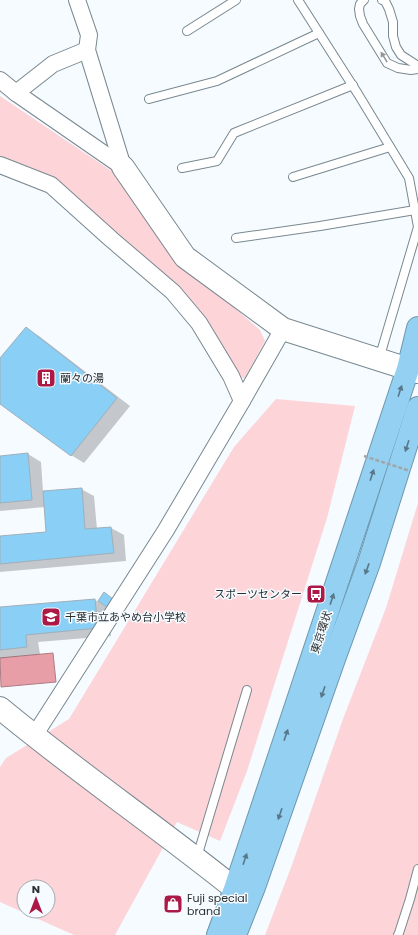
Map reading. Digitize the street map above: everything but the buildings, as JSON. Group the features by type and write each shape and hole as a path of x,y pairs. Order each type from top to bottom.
{"highway":[{"name":"東京環状","path":"218,935 413,370 418,328"},
{"name":"東京環状","path":"235,935 254,887 369,563 418,408"}],"street":[{"path":"77,0 89,35 87,50 123,167 185,257 283,329 413,370"},
{"path":"16,93 53,64 87,50"},
{"path":"0,80 16,93 123,167"},
{"path":"0,165 51,186 173,292 199,323 231,376 242,401"},
{"path":"34,736 166,530 283,329"},
{"path":"0,708 34,736 235,889"}],"lane":[{"path":"187,31 236,0"},
{"path":"298,0 353,85 409,178 418,227 378,360"},
{"path":"364,0 358,9 360,16 363,24 387,63 398,68 411,70 418,69"},
{"path":"382,0 389,9 393,22 393,36 396,47 401,55 418,66"},
{"path":"149,99 217,81 319,33"},
{"path":"182,168 217,161 234,133 353,85"},
{"path":"293,177 390,147"},
{"path":"236,238 415,210"},
{"path":"196,858 248,690"},
{"path":"398,935 414,900 418,869"}],"path":[{"path":"364,456 410,471"}],"shaded area":[{"path":"0,96 116,174 181,262 260,330 265,341 245,378 241,378 204,321 56,183 0,159"},
{"path":"276,399 355,406 327,518 247,771 220,841 177,822 115,935 74,935 38,919 56,919 56,879 16,879 16,909 0,902 0,767 6,758 69,719 234,447"},
{"path":"418,503 418,935 265,935 292,865 343,719 386,608"},
{"path":"53,653 56,682 1,687 0,658"}],"place":[{"name":"蘭々の湯","path":"46,378"},
{"name":"スポーツセンター","path":"316,594"},
{"name":"千葉市立あやめ台小学校","path":"51,617"},
{"name":"Fuji special brand","path":"173,904"}]}
